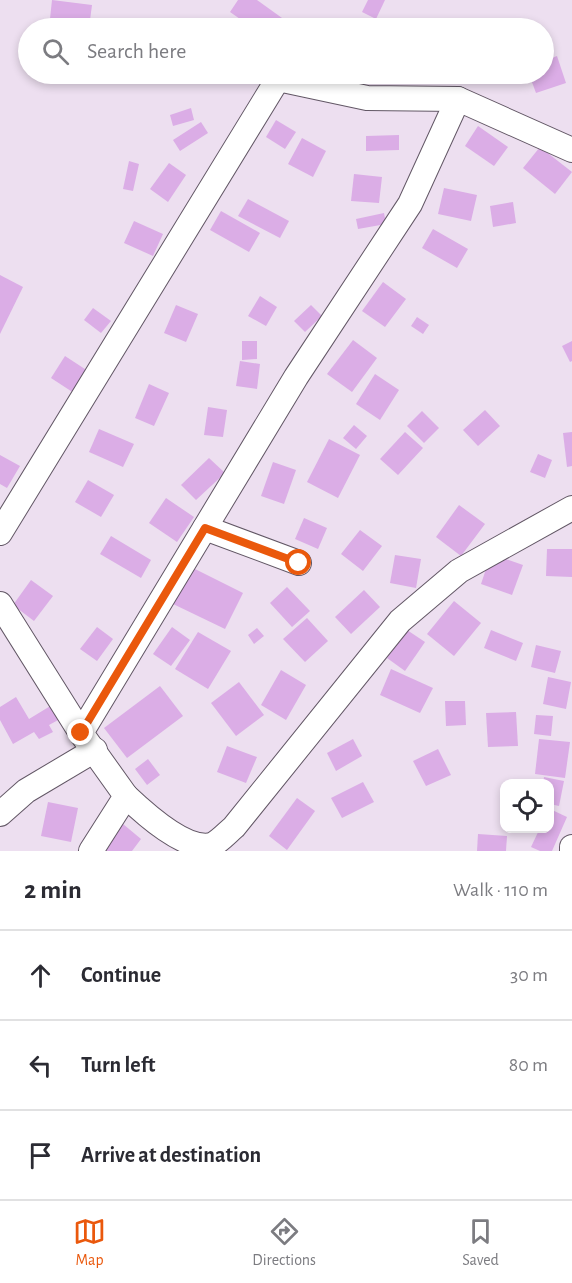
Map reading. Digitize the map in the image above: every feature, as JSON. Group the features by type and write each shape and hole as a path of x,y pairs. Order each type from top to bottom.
{"street":[{"path":"0,533 274,84"},
{"path":"311,84 367,98 458,99 572,150"},
{"path":"0,814 26,790 88,741 205,528 296,377 410,204 458,99"},
{"path":"0,604 126,796 158,827 191,846 201,848 211,846 234,827 400,621 459,571 572,508"},
{"path":"205,528 299,563"},
{"path":"91,851 126,796"}],"building":[{"path":"52,0 92,5 90,18 50,18"},
{"path":"238,0 257,0 282,18 239,18 230,12"},
{"path":"368,0 385,0 376,18 362,12"},
{"path":"557,56 566,83 536,93 533,84 554,84 554,57"},
{"path":"191,108 194,120 173,126 170,115"},
{"path":"276,120 296,132 285,149 266,137"},
{"path":"201,122 208,133 180,151 173,140"},
{"path":"478,126 508,147 494,166 465,146"},
{"path":"399,135 399,150 366,151 366,136"},
{"path":"302,138 326,151 313,177 288,164"},
{"path":"540,147 572,172 555,194 523,168"},
{"path":"129,161 139,164 133,191 123,189"},
{"path":"169,163 186,175 168,202 150,189"},
{"path":"354,174 382,177 379,203 351,201"},
{"path":"444,188 477,195 471,221 438,214"},
{"path":"248,199 289,221 280,238 238,216"},
{"path":"513,202 516,223 493,227 490,206"},
{"path":"221,211 260,233 249,252 210,230"},
{"path":"384,213 386,224 358,229 356,219"},
{"path":"134,221 163,234 153,256 124,243"},
{"path":"433,229 468,249 457,268 422,248"},
{"path":"0,275 23,287 0,334"},
{"path":"383,282 406,299 385,327 362,311"},
{"path":"260,296 277,307 266,326 248,316"},
{"path":"176,305 198,314 186,342 164,333"},
{"path":"311,305 322,316 305,332 294,321"},
{"path":"93,308 111,321 101,333 84,320"},
{"path":"417,317 429,325 423,334 411,326"},
{"path":"353,340 377,358 352,392 327,374"},
{"path":"242,341 257,341 257,359 242,360"},
{"path":"572,341 572,361 570,362 562,346"},
{"path":"65,356 91,373 77,395 51,378"},
{"path":"240,361 260,364 257,389 236,386"},
{"path":"375,374 399,390 380,420 356,404"},
{"path":"149,384 169,393 154,426 135,418"},
{"path":"208,407 227,410 223,437 204,435"},
{"path":"485,410 500,426 478,446 463,430"},
{"path":"422,411 439,428 424,443 407,426"},
{"path":"354,425 367,436 356,449 343,438"},
{"path":"99,429 134,444 123,467 89,452"},
{"path":"405,432 423,448 398,475 380,459"},
{"path":"572,432 572,466 567,467 563,433"},
{"path":"329,439 360,455 338,498 307,482"},
{"path":"538,454 552,460 545,478 530,472"},
{"path":"0,455 20,466 7,488 0,484"},
{"path":"209,458 225,473 196,500 181,485"},
{"path":"273,462 296,470 284,504 261,496"},
{"path":"88,480 114,495 101,517 75,502"},
{"path":"166,498 194,517 177,542 149,523"},
{"path":"459,505 485,524 461,556 436,537"},
{"path":"304,518 327,528 318,549 295,539"},
{"path":"360,530 382,546 363,571 341,554"},
{"path":"111,536 151,560 141,578 100,554"},
{"path":"547,549 572,549 572,577 546,576"},
{"path":"491,554 523,565 512,595 481,584"},
{"path":"395,555 421,559 416,588 390,583"},
{"path":"189,566 243,593 225,629 171,603"},
{"path":"31,580 53,596 34,621 13,605"},
{"path":"287,587 310,611 292,627 270,603"},
{"path":"364,590 380,607 351,634 335,617"},
{"path":"454,601 481,623 454,656 427,634"},
{"path":"307,618 328,641 305,662 283,639"},
{"path":"97,627 113,639 97,661 80,649"},
{"path":"172,627 190,640 171,666 153,654"},
{"path":"257,628 264,636 254,644 248,635"},
{"path":"407,630 425,642 405,671 387,658"},
{"path":"491,630 523,643 516,661 484,648"},
{"path":"198,632 231,651 208,689 175,669"},
{"path":"536,645 561,651 555,673 531,667"},
{"path":"391,669 433,688 420,713 380,695"},
{"path":"281,670 306,685 286,720 261,705"},
{"path":"548,677 571,682 566,709 543,704"},
{"path":"239,682 264,715 236,736 211,703"},
{"path":"160,686 183,716 127,758 104,728"},
{"path":"16,697 29,719 52,705 60,719 49,725 53,732 39,739 34,732 13,744 0,720 0,707"},
{"path":"445,701 465,701 466,725 446,726"},
{"path":"516,712 518,746 488,747 486,713"},
{"path":"536,715 553,716 551,736 534,734"},
{"path":"353,739 362,756 336,771 327,753"},
{"path":"539,739 570,742 565,778 535,774"},
{"path":"227,746 257,757 246,783 217,772"},
{"path":"438,749 451,775 426,786 413,761"},
{"path":"148,759 160,775 147,785 135,769"},
{"path":"554,779 564,781 559,806 554,805"},
{"path":"363,782 374,802 342,818 331,798"},
{"path":"297,798 315,811 287,850 269,836"},
{"path":"48,802 78,808 71,842 41,836"},
{"path":"554,811 567,817 552,851 540,851 531,847 538,833 554,833"},
{"path":"123,824 141,839 132,851 101,851"},
{"path":"478,834 507,836 506,851 477,851"}],"route":[{"path":"81,733 205,528 299,563"}]}
